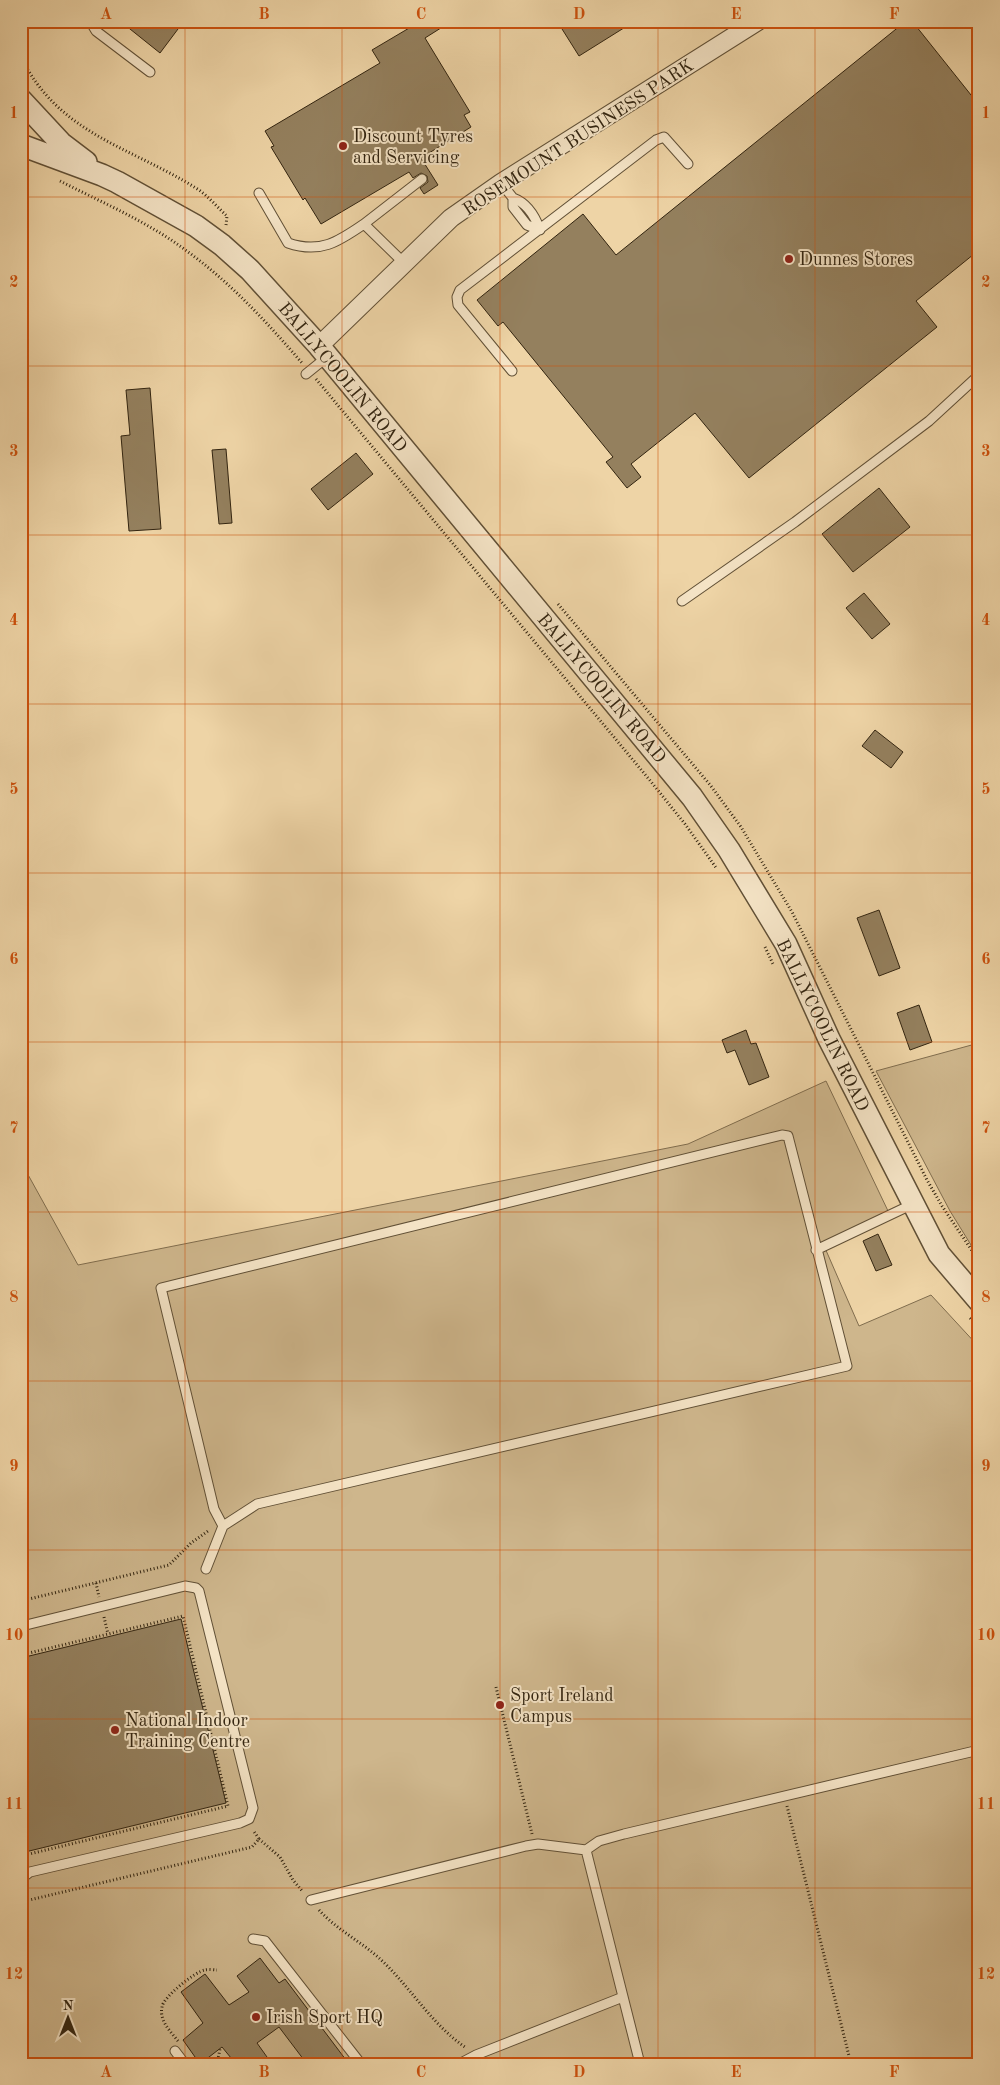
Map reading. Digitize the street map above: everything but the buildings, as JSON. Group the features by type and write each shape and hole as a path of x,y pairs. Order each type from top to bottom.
{"street":[{"name":"ROSEMOUNT BUSINESS PARK","path":"324,351 405,264 451,218 501,183 758,21"},
{"name":"BALLYCOOLIN ROAD","path":"21,100 61,143 102,175"},
{"name":"BALLYCOOLIN ROAD","path":"21,145 102,175 196,226 222,245 250,270 324,351 692,797 728,850 786,944 828,1039 940,1254 974,1309"}],"lane":[{"path":"90,21 96,31 150,72"},
{"path":"512,371 458,304 457,297 460,290 661,137 664,137 688,164"},
{"path":"259,193 288,242 302,248 321,248 342,239 364,224 422,179"},
{"path":"501,183 513,198 513,207 527,225 540,230"},
{"path":"364,224 405,264"},
{"path":"308,373 324,351"},
{"path":"682,601 795,522 921,427 979,375"},
{"path":"206,1569 223,1526 257,1504 847,1366 788,1136 782,1135 161,1288 214,1509 223,1526"},
{"path":"816,1250 913,1204"},
{"path":"21,1624 26,1625 186,1586 199,1590 253,1808 251,1816 246,1820 30,1872 21,1879"},
{"path":"311,1900 535,1844 586,1850 599,1841 624,1834 979,1750"},
{"path":"586,1850 640,2064"},
{"path":"253,1939 265,1941 361,2064"},
{"path":"459,2064 476,2055 623,1997"},
{"path":"178,2048 185,2064"}],"path":[{"path":"21,57 48,97 77,124 200,191 227,216"},
{"path":"57,179 131,217 189,252 216,273 272,328 648,778 685,824 721,875"},
{"path":"761,940 774,965"},
{"path":"974,1309 979,1326"},
{"path":"21,1601 169,1565 205,1532 223,1526"},
{"path":"98,1614 103,1613"},
{"path":"21,1655 183,1616 228,1806 21,1856"},
{"path":"496,1687 535,1844"},
{"path":"784,1796 851,2064"},
{"path":"246,1820 259,1839 280,1857 293,1880 322,1914 379,1958 449,2034 476,2055"},
{"path":"21,1902 252,1847 259,1839"},
{"path":"178,2048 164,2023 162,2006 165,1999 173,1991 204,1970 217,1970"},
{"path":"217,2064 220,2049"}],"shaded area":[{"path":"979,1043 979,1258 950,1211 876,1071"},
{"name":"Sport Ireland Campus","path":"826,1081 889,1213 825,1248 859,1326 931,1295 979,1347 979,2064 21,2064 21,1162 78,1265 688,1144"}],"place":[{"name":"Discount Tyres and Servicing","path":"343,146"},
{"name":"Dunnes Stores","path":"789,259"},
{"name":"Sport Ireland Campus","path":"500,1705"},
{"name":"National Indoor Training Centre","path":"115,1730"},
{"name":"Irish Sport HQ","path":"256,2017"}]}
